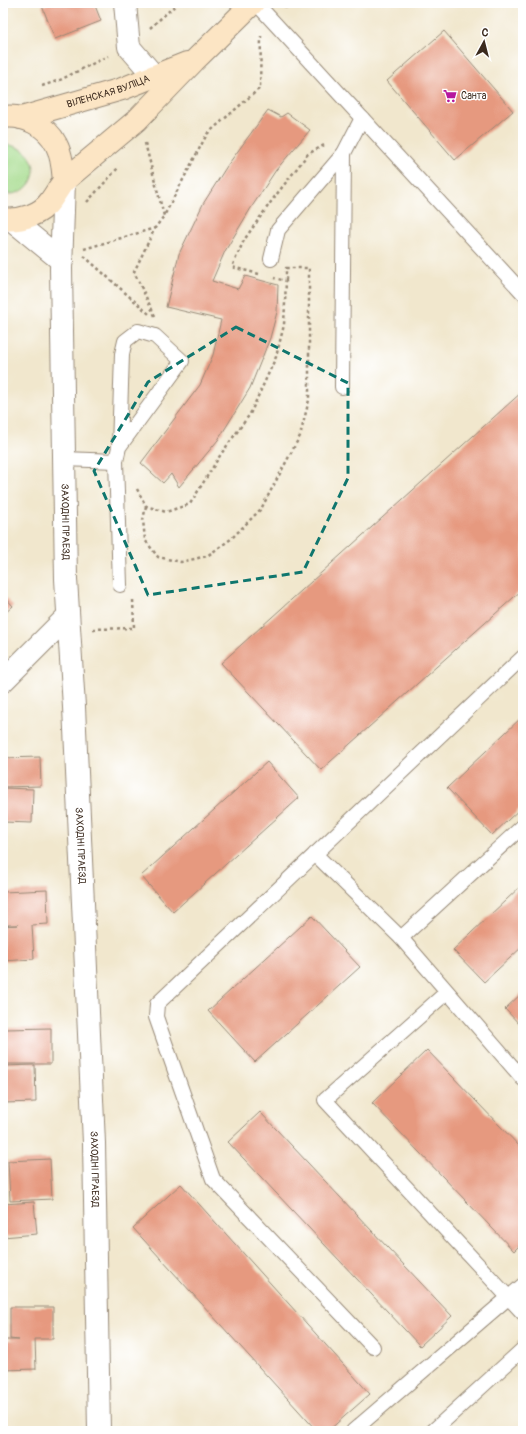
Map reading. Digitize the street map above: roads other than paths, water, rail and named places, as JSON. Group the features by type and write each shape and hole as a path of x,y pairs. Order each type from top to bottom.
{"main road":[{"name":"ВІЛЕНСКАЯ ВУЛІЦА","path":"6,222 27,217 40,211 51,201 64,181 137,120 194,61 254,3"},
{"name":"ВІЛЕНСКАЯ ВУЛІЦА","path":"12,118 122,88 194,61"},
{"path":"12,118 35,123 47,132 56,144 62,159 64,181"}],"street":[{"path":"125,3 129,47 154,76"},
{"name":"ЗАХОДНІ ПРАЕЗД","path":"64,181 70,256 61,269 66,579 94,1143 98,1431"},
{"path":"6,222 70,256"},
{"path":"3,681 68,616"}],"lane":[{"path":"254,3 523,293"},
{"path":"271,259 278,230 344,153 362,118"},
{"path":"342,387 344,153"},
{"path":"119,447 182,361 155,336 138,331 125,341 124,347 119,447 116,461 120,585"},
{"path":"64,460 116,461"},
{"path":"373,1347 213,1179 156,1017 157,1004 523,657"},
{"path":"401,938 523,826"},
{"path":"315,854 401,938 523,1079"},
{"path":"447,992 325,1100 523,1313"},
{"path":"353,1431 510,1298 523,1285"},
{"path":"433,1431 523,1349"}],"place":[{"name":"Санта","path":"450,96"}]}
